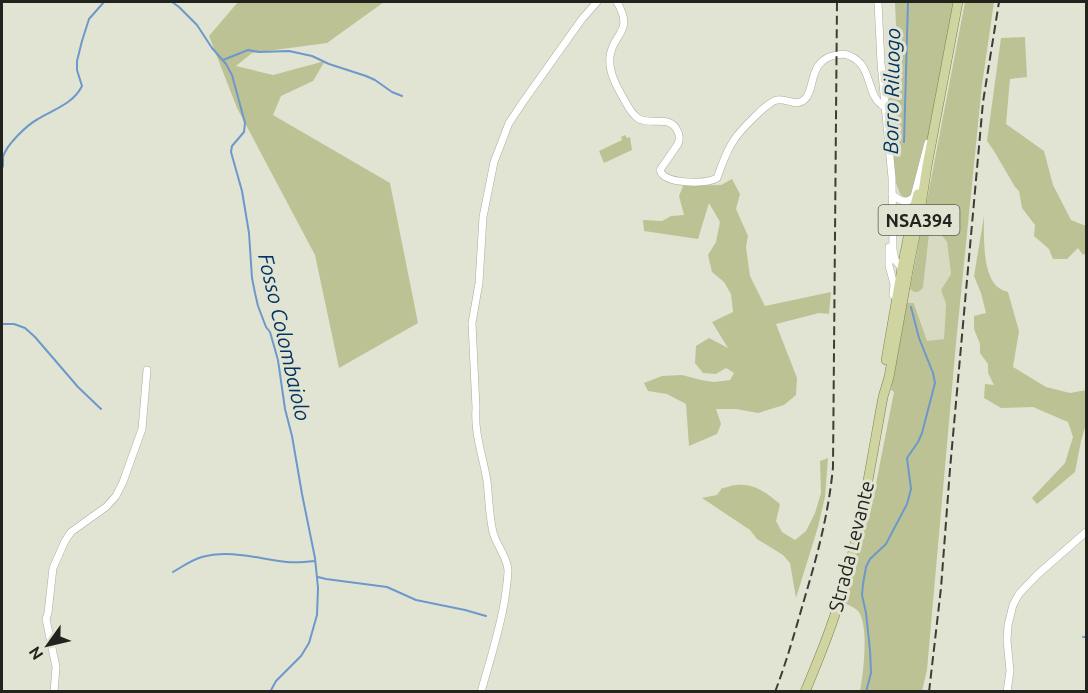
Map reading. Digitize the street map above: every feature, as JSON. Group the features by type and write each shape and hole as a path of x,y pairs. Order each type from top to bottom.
{"main road":[{"name":"NSA394","path":"903,273 914,210 927,166 958,2"},
{"name":"Strada Levante","path":"884,397 888,346 903,273"},
{"name":"Strada Levante","path":"804,692 834,618 849,569 890,369 903,273"}],"street":[{"path":"482,692 496,643 508,570 492,530 487,481 475,420 472,323 479,283 483,217 494,162 509,123 597,2"},
{"path":"617,2 624,27 611,52 609,59 611,69 620,93 634,114 640,119 672,123 677,128 680,139 678,144 660,170 669,178 684,182 712,182 717,178 735,138 765,107 774,101 780,99 798,103 804,100 819,65 831,56 846,55 858,61 866,72 876,100 885,107"},
{"path":"878,2 892,194 893,253 903,273 894,274 890,271"},
{"path":"892,194 903,202 915,197 926,147 933,135"},
{"path":"888,346 888,323 894,290 889,258 892,212"},
{"path":"54,692 56,667 46,619 53,567 71,531 106,507 116,496 123,482 142,429 147,370"},
{"path":"1007,692 1010,671 1008,625 1013,604 1037,575 1086,532"}],"shaded area":[{"path":"929,233 941,234 947,242 951,275 941,290 946,304 944,339 927,341 915,303 907,303 910,289 912,291 923,288"}],"green space":[{"path":"238,2 384,2 327,43 252,53 236,66 273,75 325,61 313,81 281,96 273,115 390,183 418,323 339,368 315,255 237,108 209,36"},
{"path":"895,2 954,2 930,133 911,195 905,198 900,194 896,183 888,101 895,87 897,51"},
{"path":"965,2 994,2 982,85 956,343 927,670 922,691 860,691 863,673 863,625 857,610 844,603 864,528 869,519 894,392 891,390 907,303 914,303 927,341 944,339 946,304 941,290 951,274 947,242 941,234 929,234 923,288 918,292 910,289"},
{"path":"1025,37 1027,77 1010,79 1006,124 1044,151 1053,185 1071,220 1086,226 1086,253 1083,255 1078,248 1067,259 1053,259 1049,249 1034,236 1035,225 1022,208 1019,191 987,141 1001,38"},
{"path":"625,135 627,138 630,137 632,150 604,163 599,151 622,140 621,137"},
{"path":"732,179 740,194 736,209 748,236 746,247 750,276 765,306 831,292 829,314 819,313 776,324 797,378 796,395 784,405 758,413 736,409 716,409 721,424 717,434 689,446 686,404 667,394 648,391 644,383 662,376 682,375 714,382 730,380 734,373 726,368 716,374 703,373 695,363 696,346 709,338 728,348 712,322 733,312 731,294 724,282 712,272 708,255 716,242 720,222 709,203 698,239 644,231 643,220 662,221 671,216 684,215 679,196 683,186 721,185"},
{"path":"984,216 985,255 989,275 993,283 1008,292 1019,331 1013,367 1046,387 1070,393 1086,390 1086,424 1075,472 1037,504 1032,498 1065,463 1073,437 1068,422 1033,407 1001,408 984,398 985,384 994,385 988,373 988,364 980,353 980,344 974,329 974,316 986,313 974,276"},
{"path":"828,458 825,497 796,598 790,563 783,555 757,539 750,530 702,498 717,495 722,488 732,485 755,487 780,504 776,521 782,532 795,540 806,531 815,513 821,493 820,461"}],"waterway":[{"path":"2,168 5,152 18,136 33,122 68,102 82,86 77,70 82,41 89,19 104,2"},
{"name":"Fosso Colombaiolo","path":"172,2 197,25 226,64 232,75 245,123 244,132 232,146 231,152 242,191 255,293 278,360 285,409 315,558 318,588 317,615 309,643 301,656 276,681 270,692"},
{"name":"Borro Riluogo","path":"904,142 908,2"},
{"path":"223,60 248,50 289,51 312,56 366,76 402,96"},
{"name":"Borro Riluogo","path":"866,692 871,673 866,613 862,595 866,567 870,559 886,544 907,504 911,489 907,458 922,433 935,383 911,307"},
{"path":"2,324 14,324 25,328 101,409"},
{"path":"173,572 202,557 223,554 290,562 315,561"},
{"path":"318,577 387,587 416,600 486,616"}],"railway":[{"path":"775,692 816,560 833,467 837,2"},
{"path":"929,692 941,588 983,102 999,2"}]}
